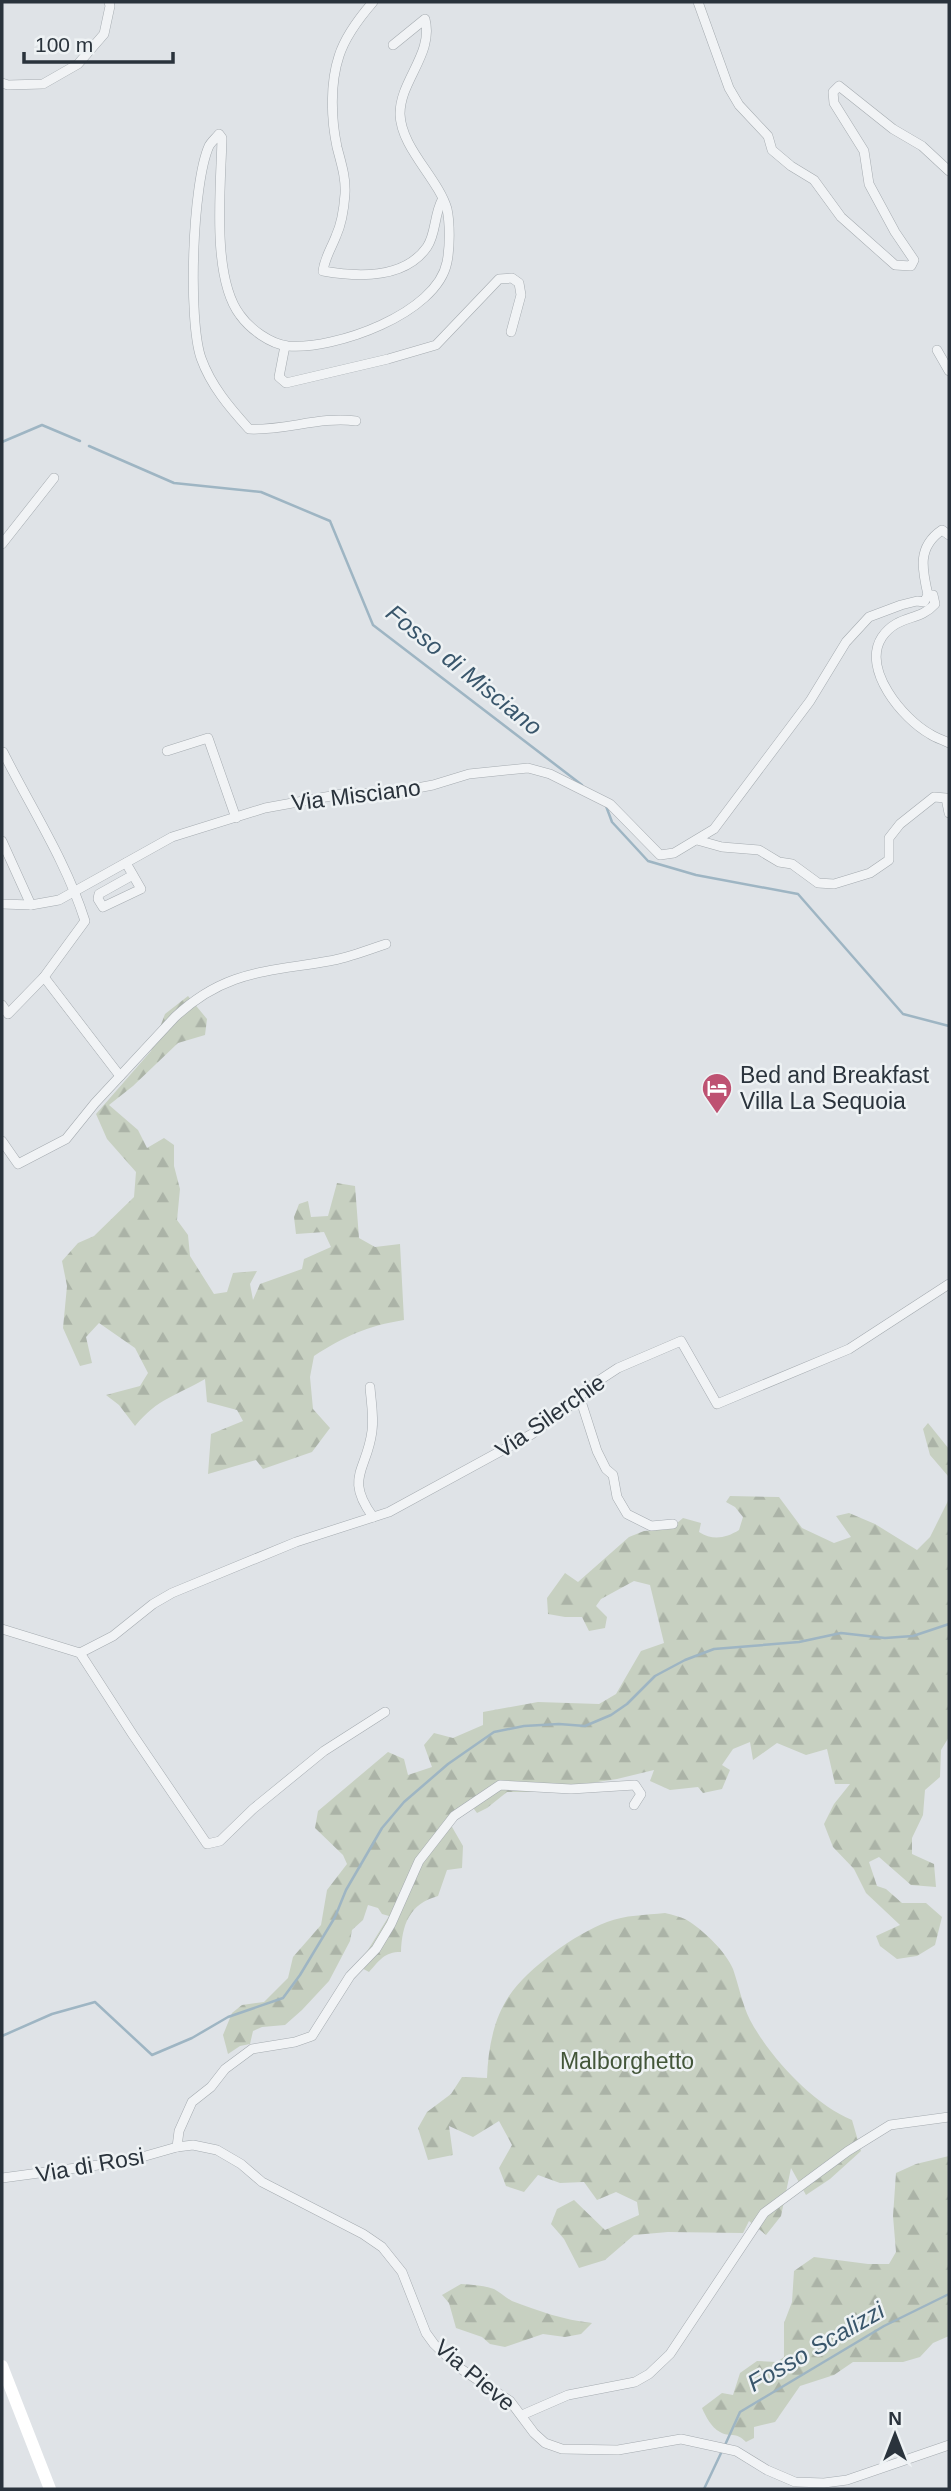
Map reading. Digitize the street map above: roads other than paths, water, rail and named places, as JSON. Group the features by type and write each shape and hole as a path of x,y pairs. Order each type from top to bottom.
{"street":[{"path":"2,83 43,84 78,64 104,34 109,2"},
{"path":"373,2 361,15 338,56 333,121 344,170 345,192 342,216 336,236 325,256 323,271 369,276 410,264 427,247 442,200"},
{"path":"698,2 729,88 739,105 768,136 772,150 814,180 841,216 895,265 911,266 914,260 869,184 864,151 834,103 833,92 839,86 883,122 922,146 949,172"},
{"path":"356,421 341,419 280,428 249,429 223,398 202,360 196,339 198,195 209,145 219,134 222,138 220,247 226,284 238,314 256,333 285,346 312,346 369,332 428,294 439,281 447,263 447,209 408,139 400,116 402,99 428,38 425,19 393,45"},
{"path":"285,346 279,377 286,383 436,345 499,278 512,278 519,283 521,295 511,332"},
{"path":"943,354 949,371"},
{"path":"2,544 54,478"},
{"path":"949,535 942,530 932,537 923,555 923,572 928,595 933,595 935,604 928,611 900,620 882,638 876,656 880,676 898,708 929,734 949,743"},
{"name":"Via Misciano","path":"2,904 31,905 59,900 76,893 172,837 265,808 342,794 396,792 469,774 528,768 550,774 610,804 660,855 674,853 714,828 810,701 846,642 869,617 901,605 924,602 928,595"},
{"path":"167,751 208,738 236,818"},
{"path":"2,1005 8,1014 44,978 85,921 76,893 3,752"},
{"path":"697,840 722,847 759,850 779,862 792,864 818,883 834,884 870,873 889,860 889,838 900,824 934,797 946,798 949,813"},
{"path":"2,841 31,905"},
{"path":"126,863 133,875 141,889 103,907 98,899 99,894 133,875"},
{"path":"2,1141 18,1164 66,1139 120,1076 187,1006 234,978 277,968 332,961 386,944"},
{"path":"44,978 120,1076"},
{"name":"Via Silerchie","path":"80,1653 113,1636 153,1604 172,1593 296,1542 389,1512 514,1445 618,1368 681,1341 717,1404 849,1349 949,1284"},
{"path":"370,1387 373,1427 360,1470 359,1493 373,1517"},
{"path":"580,1398 597,1451 606,1469 613,1475 617,1497 626,1514 651,1526 673,1524"},
{"path":"2,1629 80,1653 206,1844 220,1840 324,1751 384,1712"},
{"path":"177,2147 179,2131 192,2102 211,2087 225,2069 252,2049 276,2046 312,2036 350,1976 376,1949 391,1924 419,1861 454,1816 500,1785 571,1788 635,1785 641,1794 634,1805"},
{"path":"522,2415 568,2395 635,2382 649,2374 670,2354 736,2259 764,2213 848,2151 890,2126 949,2117"},
{"name":"Via Pieve","path":"177,2147 193,2145 217,2150 241,2164 262,2182 382,2246 402,2272 426,2333 434,2344 458,2367 510,2401 545,2443 562,2449 618,2450 681,2439 736,2451 767,2470 794,2482 824,2483 847,2480 949,2445"},
{"name":"Via di Rosi","path":"2,2178 128,2161 177,2147"},
{"path":"2,2366 50,2489"}],"waterway":[{"name":"Fosso di Misciano","path":"2,442 42,425 80,441"},
{"name":"Fosso di Misciano","path":"89,446 174,483 261,492 330,521 373,625 582,785"},
{"name":"Fosso di Misciano","path":"606,806 612,822 648,861 696,875 798,894 903,1014 949,1026"},
{"path":"2,2036 52,2014 95,2002 152,2055 192,2038 228,2017 283,1998 335,1917 346,1890 382,1828 404,1802 448,1764 494,1732 524,1726 585,1726 611,1715 627,1704 655,1676 714,1649 799,1642 841,1633 885,1638 913,1636 949,1624"},
{"name":"Fosso Scalizzi","path":"725,2445 740,2412 884,2326 949,2294"},
{"name":"Fosso Scalizzi","path":"704,2489 722,2451"}],"place":[{"name":"Bed and Breakfast Villa La Sequoia","path":"717,1115"}],"park label":[{"name":"Malborghetto","path":"627,2061"}]}
